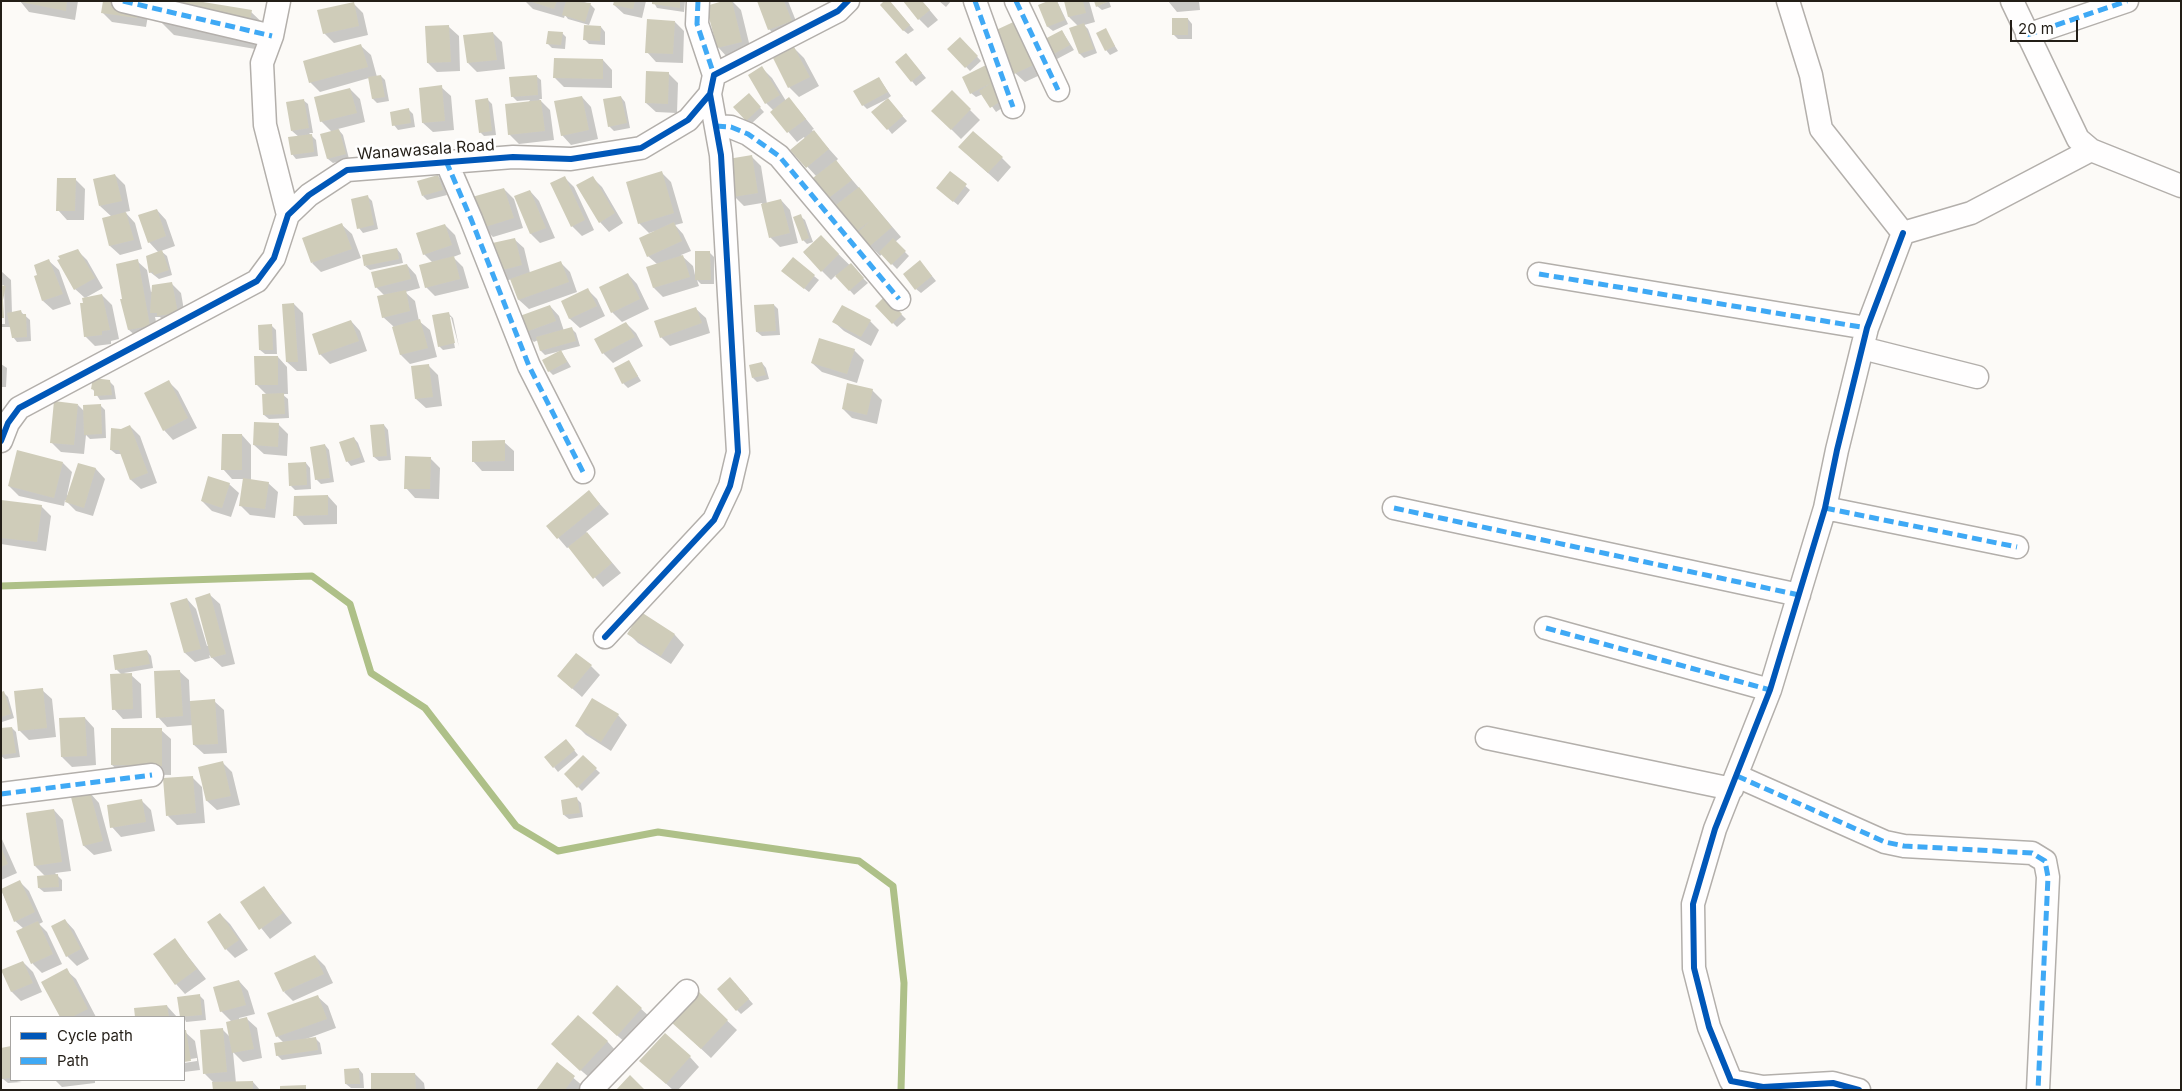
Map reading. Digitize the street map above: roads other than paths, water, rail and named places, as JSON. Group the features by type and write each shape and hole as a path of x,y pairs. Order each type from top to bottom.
{"street":[{"path":"123,1 272,36"},
{"path":"279,1 272,36 262,63 265,125 288,214"},
{"path":"605,636 714,520 730,486 738,452 721,155 712,84 697,24 698,1"},
{"name":"Wanawasala Road","path":"1,441 8,423 19,408 257,282 274,258 288,214 308,195 347,170 513,157 571,159 640,148 688,120 712,84 838,10 848,1"},
{"path":"975,1 1012,107"},
{"path":"1016,1 1058,90"},
{"path":"1788,1 1811,75 1821,129 1903,233"},
{"path":"2012,1 2078,139 2091,150 2181,186"},
{"path":"2027,35 2127,1"},
{"path":"716,126 731,127 748,134 778,156 899,299"},
{"path":"1903,233 1972,213 2091,150"},
{"path":"446,161 472,219 529,366 583,472"},
{"path":"1859,1090 1833,1083 1762,1087 1731,1082 1709,1027 1694,968 1693,904 1715,828 1735,782 1770,690 1825,508 1865,338 1903,233"},
{"path":"1539,274 1865,338 1978,377"},
{"path":"1394,508 1799,595"},
{"path":"1825,508 2017,547"},
{"path":"1546,628 1770,690"},
{"path":"1487,738 1735,782 1885,842 1904,846 2032,854 2046,861 2048,877 2038,1090"},
{"path":"1,794 152,775"},
{"path":"591,1090 687,992"}],"waterway":[{"path":"1,586 312,576 350,604 371,673 425,708 516,826 558,851 658,832 859,861 893,886 904,983 901,1090"}]}
